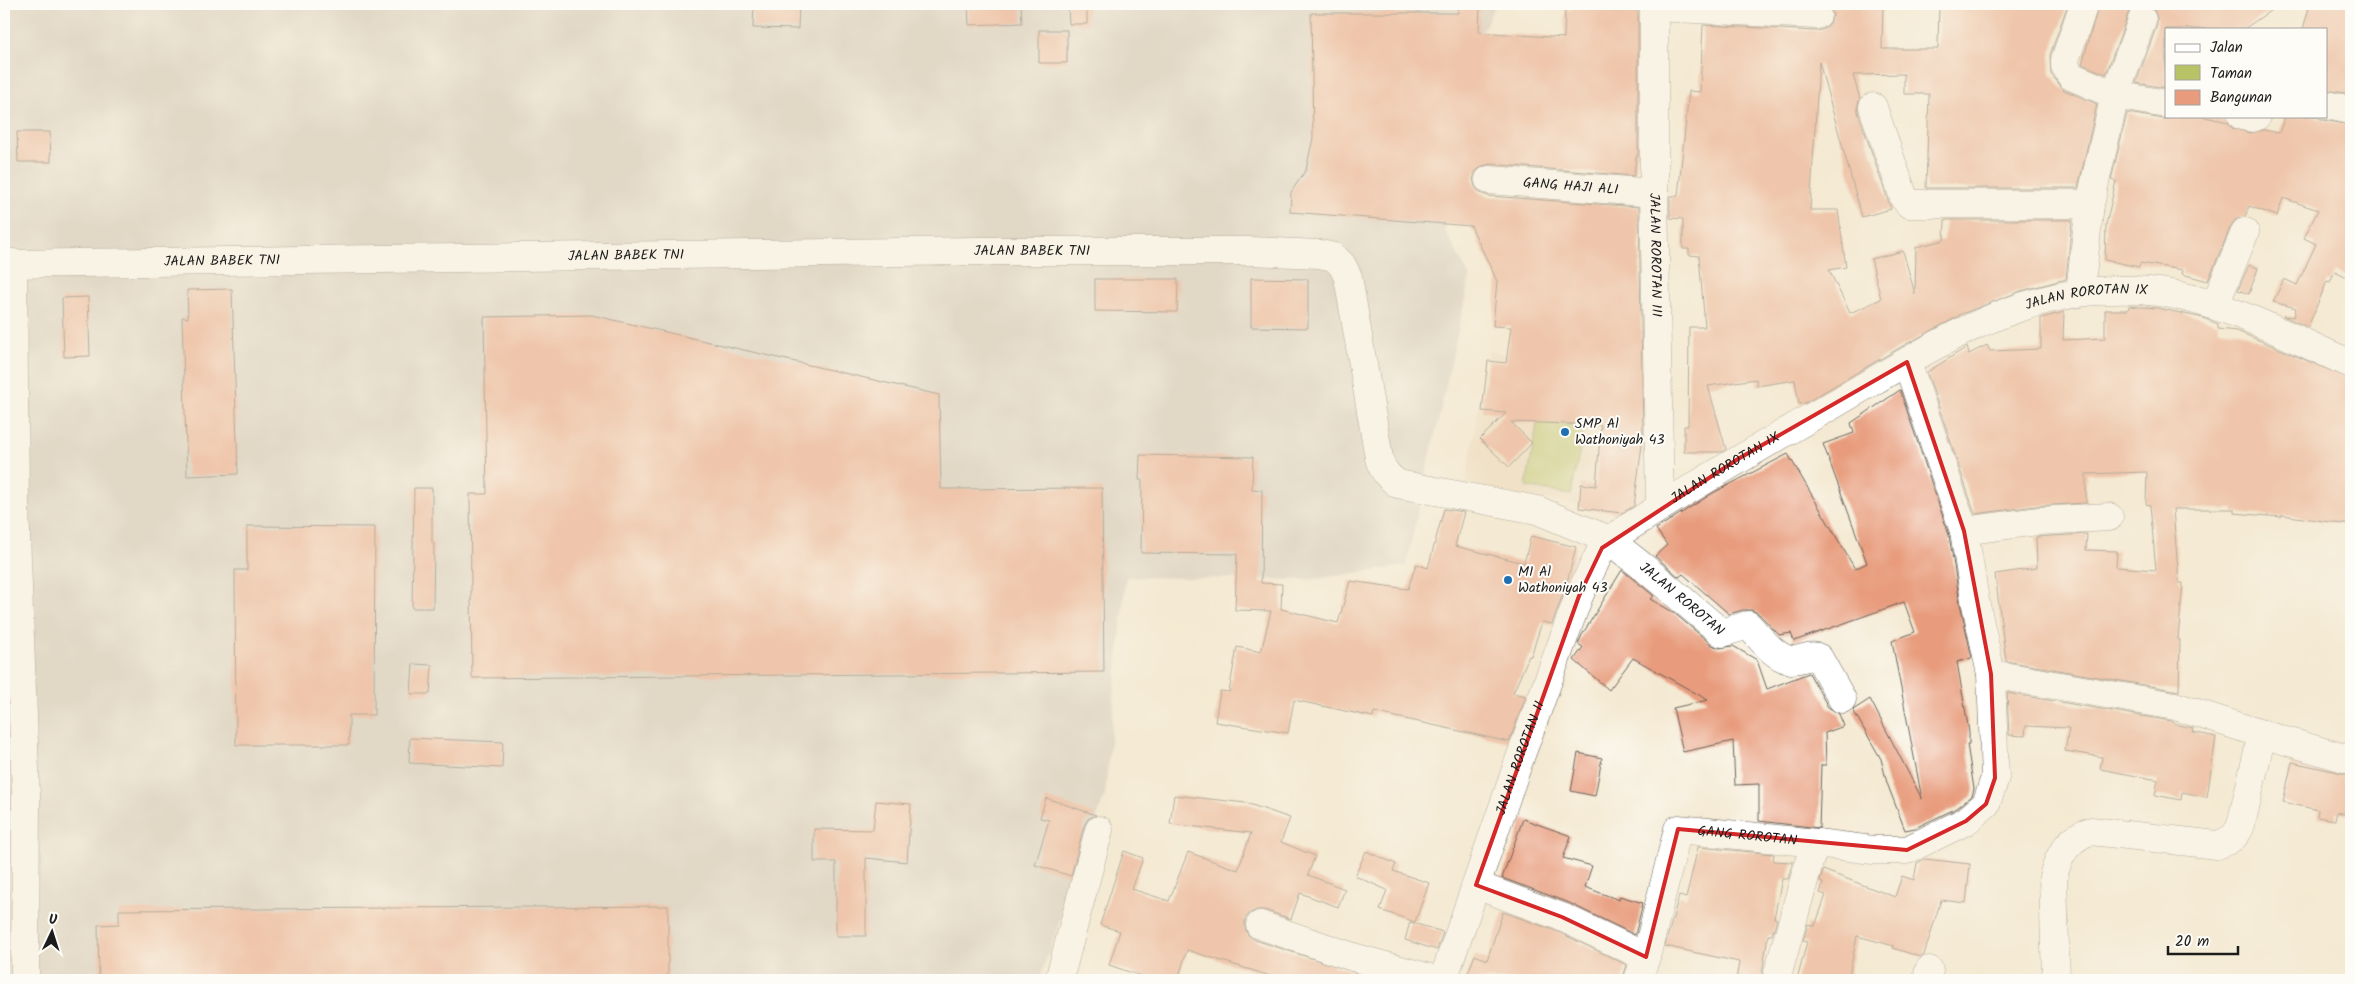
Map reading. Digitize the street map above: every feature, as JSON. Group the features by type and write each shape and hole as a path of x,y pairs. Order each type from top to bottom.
{"street":[{"path":"2084,4 2065,60 2065,66 2071,76 2115,95 2165,104"},
{"path":"1654,6 1817,15"},
{"name":"JALAN ROROTAN III","path":"1654,6 1654,194 1660,507"},
{"path":"2080,292 2090,204 2115,95 2142,20"},
{"path":"2328,105 2351,110"},
{"path":"1874,107 1904,198 1910,204 2090,204"},
{"name":"GANG HAJI ALI","path":"1489,180 1654,194"},
{"path":"2215,306 2245,232"},
{"name":"JALAN BABEK TNI","path":"8,264 976,251 1249,251 1320,254 1334,257 1342,265 1348,278 1378,458 1381,468 1390,478 1398,484 1536,510 1609,540"},
{"path":"8,264 26,796 25,980"},
{"name":"JALAN ROROTAN IX","path":"1609,540 1738,459 1950,337 2001,312 2050,297 2080,292 2126,290 2159,292 2215,306 2351,364"},
{"name":"GANG ROROTAN","path":"1642,969 1678,829 1873,850 1907,850 1966,822 1986,804 1995,778 1991,674 1975,600 1964,531 1907,362"},
{"path":"1964,531 2038,521 2109,517"},
{"name":"JALAN ROROTAN","path":"1609,540 1722,633 1748,625 1784,658 1792,660 1812,656 1819,658 1842,699"},
{"name":"JALAN ROROTAN II","path":"1443,980 1521,755 1579,596 1602,548 1609,540"},
{"path":"1991,674 2175,706 2351,760"},
{"path":"2056,980 2053,877 2057,860 2070,843 2081,834 2091,831 2217,845 2229,842 2237,834 2241,825 2262,734"},
{"path":"1058,980 1099,830"},
{"path":"1776,980 1810,859 1817,843"},
{"path":"1476,885 1562,917 1642,969"},
{"path":"1260,925 1353,957 1437,980"}],"highlighted area":[{"path":"1907,362 1964,531 1991,674 1995,778 1986,804 1966,821 1907,850 1678,829 1646,957 1562,917 1476,885 1579,596 1602,548 1738,459"}],"shaded area":[{"path":"4,4 1496,4 1468,59 1445,230 1470,277 1406,566 1308,580 1126,577 1105,795 1039,980 4,980"},
{"name":"SMP Al Wathoniyah 43","path":"1488,350 1531,360 1555,369 1665,378 1643,515 1465,487"}],"green space":[{"path":"1538,419 1584,427 1571,495 1526,487"}],"building":[{"path":"754,4 799,4 798,29 753,28"},
{"path":"968,4 1021,4 1022,23 969,25"},
{"path":"1068,4 1087,4 1087,24 1069,24"},
{"path":"1459,4 1480,4 1479,32 1564,38 1565,10 1571,10 1572,4 1638,4 1638,156 1636,156 1634,176 1490,164 1476,171 1473,179 1475,187 1480,193 1488,196 1639,207 1643,437 1634,506 1622,513 1579,508 1581,484 1596,486 1601,425 1511,422 1532,443 1509,467 1480,439 1506,413 1482,411 1488,361 1506,363 1511,327 1493,326 1497,281 1471,226 1290,212 1291,192 1306,170 1313,138 1311,13 1458,13"},
{"path":"1883,4 1882,49 1938,49 1939,4 2068,4 2050,55 2051,74 2064,90 2097,104 2078,188 1926,188 1929,94 1904,94 1904,74 1853,75 1860,99 1858,112 1891,209 1862,217 1819,62 1810,210 1838,210 1846,267 1829,270 1850,313 1881,299 1871,259 1903,251 1915,294 1916,247 1944,240 1945,220 2072,220 2066,279 2021,291 1959,315 1805,403 1799,404 1795,380 1757,386 1756,379 1708,386 1726,449 1722,452 1684,452 1684,426 1688,426 1689,327 1705,327 1699,256 1689,255 1689,249 1683,249 1683,219 1670,218 1670,196 1678,196 1689,91 1700,92 1703,25 1817,31 1825,29 1830,23 1833,15 1830,6"},
{"path":"2099,4 2280,4 2245,28 2165,28 2165,88 2136,83 2157,25 2154,10 2147,5 2132,8 2128,14 2106,74 2082,64"},
{"path":"2310,4 2351,4 2351,94 2328,90 2328,28 2303,28"},
{"path":"1039,30 1067,30 1067,63 1039,63"},
{"path":"2127,113 2164,119 2209,118 2228,122 2232,128 2250,133 2264,130 2279,133 2284,118 2319,118 2351,125 2351,279 2335,271 2330,282 2327,281 2308,327 2283,316 2294,317 2296,308 2273,302 2284,279 2297,285 2316,244 2304,238 2318,210 2283,198 2277,216 2249,206 2245,217 2236,219 2231,226 2208,281 2182,274 2183,270 2140,263 2139,267 2105,260 2106,225 2116,181 2111,180"},
{"path":"17,132 50,132 51,162 18,162"},
{"path":"2249,265 2258,268 2249,294 2238,290"},
{"path":"1251,278 1308,279 1308,328 1251,327"},
{"path":"1095,279 1178,279 1177,312 1095,311"},
{"path":"232,289 238,474 187,476 182,317 188,318 187,290"},
{"path":"88,297 90,356 64,357 62,298"},
{"path":"2129,306 2157,308 2203,318 2218,324 2218,329 2237,331 2351,379 2351,525 2282,515 2281,517 2234,513 2234,509 2173,509 2179,583 2183,583 2178,639 2180,640 2179,691 2006,661 1995,574 2037,568 2036,537 2087,534 2086,550 2117,551 2116,567 2156,570 2150,505 2146,504 2147,472 2086,474 2086,503 2036,506 1975,514 1927,372 1967,347 1969,354 1987,345 1990,351 2041,349 2041,318 2064,312 2063,340 2105,338 2105,310 2128,310"},
{"path":"592,315 939,395 941,489 1102,488 1104,672 472,678 470,494 487,494 484,317"},
{"path":"1900,390 1949,535 1960,603 1972,658 1957,662 1969,732 1969,744 1967,744 1974,789 1972,796 1957,808 1915,828 1905,830 1887,783 1881,759 1853,710 1870,699 1922,799 1892,641 1915,632 1904,602 1794,641 1791,633 1779,635 1759,614 1752,610 1743,610 1729,614 1683,574 1679,577 1655,556 1667,545 1656,529 1713,493 1788,454 1855,569 1867,563 1823,444 1854,433 1851,423"},
{"path":"1140,455 1253,457 1252,489 1262,490 1261,583 1282,584 1281,609 1338,623 1350,581 1408,589 1416,564 1428,568 1444,509 1464,512 1455,546 1524,563 1531,536 1576,547 1566,586 1552,624 1542,622 1531,656 1529,656 1513,693 1526,696 1509,742 1374,712 1373,717 1294,700 1288,733 1215,722 1220,691 1229,692 1237,647 1261,652 1271,611 1235,610 1237,554 1141,553 1142,480 1139,480"},
{"path":"414,488 432,488 432,543 434,543 433,608 412,608"},
{"path":"247,526 375,527 374,715 349,715 349,745 236,745 235,570 247,570"},
{"path":"1622,570 1654,596 1650,599 1673,612 1712,645 1719,648 1733,646 1757,660 1767,689 1809,673 1828,707 1839,714 1844,726 1825,733 1826,765 1821,765 1819,828 1759,821 1759,784 1735,785 1733,741 1683,752 1673,708 1708,700 1633,658 1609,690 1574,660 1583,647 1578,644 1582,635"},
{"path":"413,664 432,665 430,694 411,694"},
{"path":"2007,693 2171,721 2178,725 2193,728 2192,732 2216,737 2207,797 2182,792 2181,800 2155,795 2158,780 2100,769 2102,757 2065,751 2069,728 2026,726 2025,736 2009,735"},
{"path":"410,738 503,742 502,768 409,763"},
{"path":"1578,753 1602,758 1595,796 1571,791"},
{"path":"2292,762 2351,775 2351,815 2337,812 2335,820 2317,817 2318,810 2283,802"},
{"path":"1174,795 1246,803 1290,818 1281,842 1315,856 1308,875 1345,889 1338,907 1300,893 1291,919 1265,910 1257,910 1250,913 1245,919 1245,928 1248,935 1255,940 1379,980 1283,980 1187,950 1178,980 1143,980 1144,977 1109,965 1120,931 1100,925 1124,851 1143,858 1132,889 1169,901 1188,852 1238,870 1251,833 1170,824"},
{"path":"1046,798 1096,815 1088,819 1084,826 1071,876 1035,865 1049,820 1040,818"},
{"path":"876,801 911,804 907,862 866,858 866,936 836,936 836,862 814,862 814,829 873,830"},
{"path":"1523,819 1571,836 1563,858 1592,866 1585,887 1619,900 1620,896 1643,903 1635,935 1567,902 1502,878"},
{"path":"1698,847 1774,854 1773,861 1793,862 1788,879 1782,879 1774,918 1777,919 1772,935 1768,935 1761,980 1736,980 1739,962 1665,946 1679,896 1686,898"},
{"path":"1366,851 1396,864 1393,871 1429,883 1415,922 1380,910 1387,890 1355,876"},
{"path":"1925,859 1970,864 1966,903 1941,900 1924,955 1921,957 1893,948 1894,946 1857,936 1848,980 1797,980 1807,942 1803,941 1808,924 1815,926 1826,895 1820,893 1823,883 1820,882 1823,870 1895,897 1902,876 1914,880 1917,863"},
{"path":"668,906 668,980 99,980 98,925 119,924 119,910"},
{"path":"1503,912 1556,931 1627,965 1622,980 1465,980 1475,955 1487,960"},
{"path":"1410,922 1443,932 1437,950 1405,940"}],"place":[{"name":"SMP Al Wathoniyah 43","path":"1565,432"},
{"name":"MI Al Wathoniyah 43","path":"1508,580"}]}
